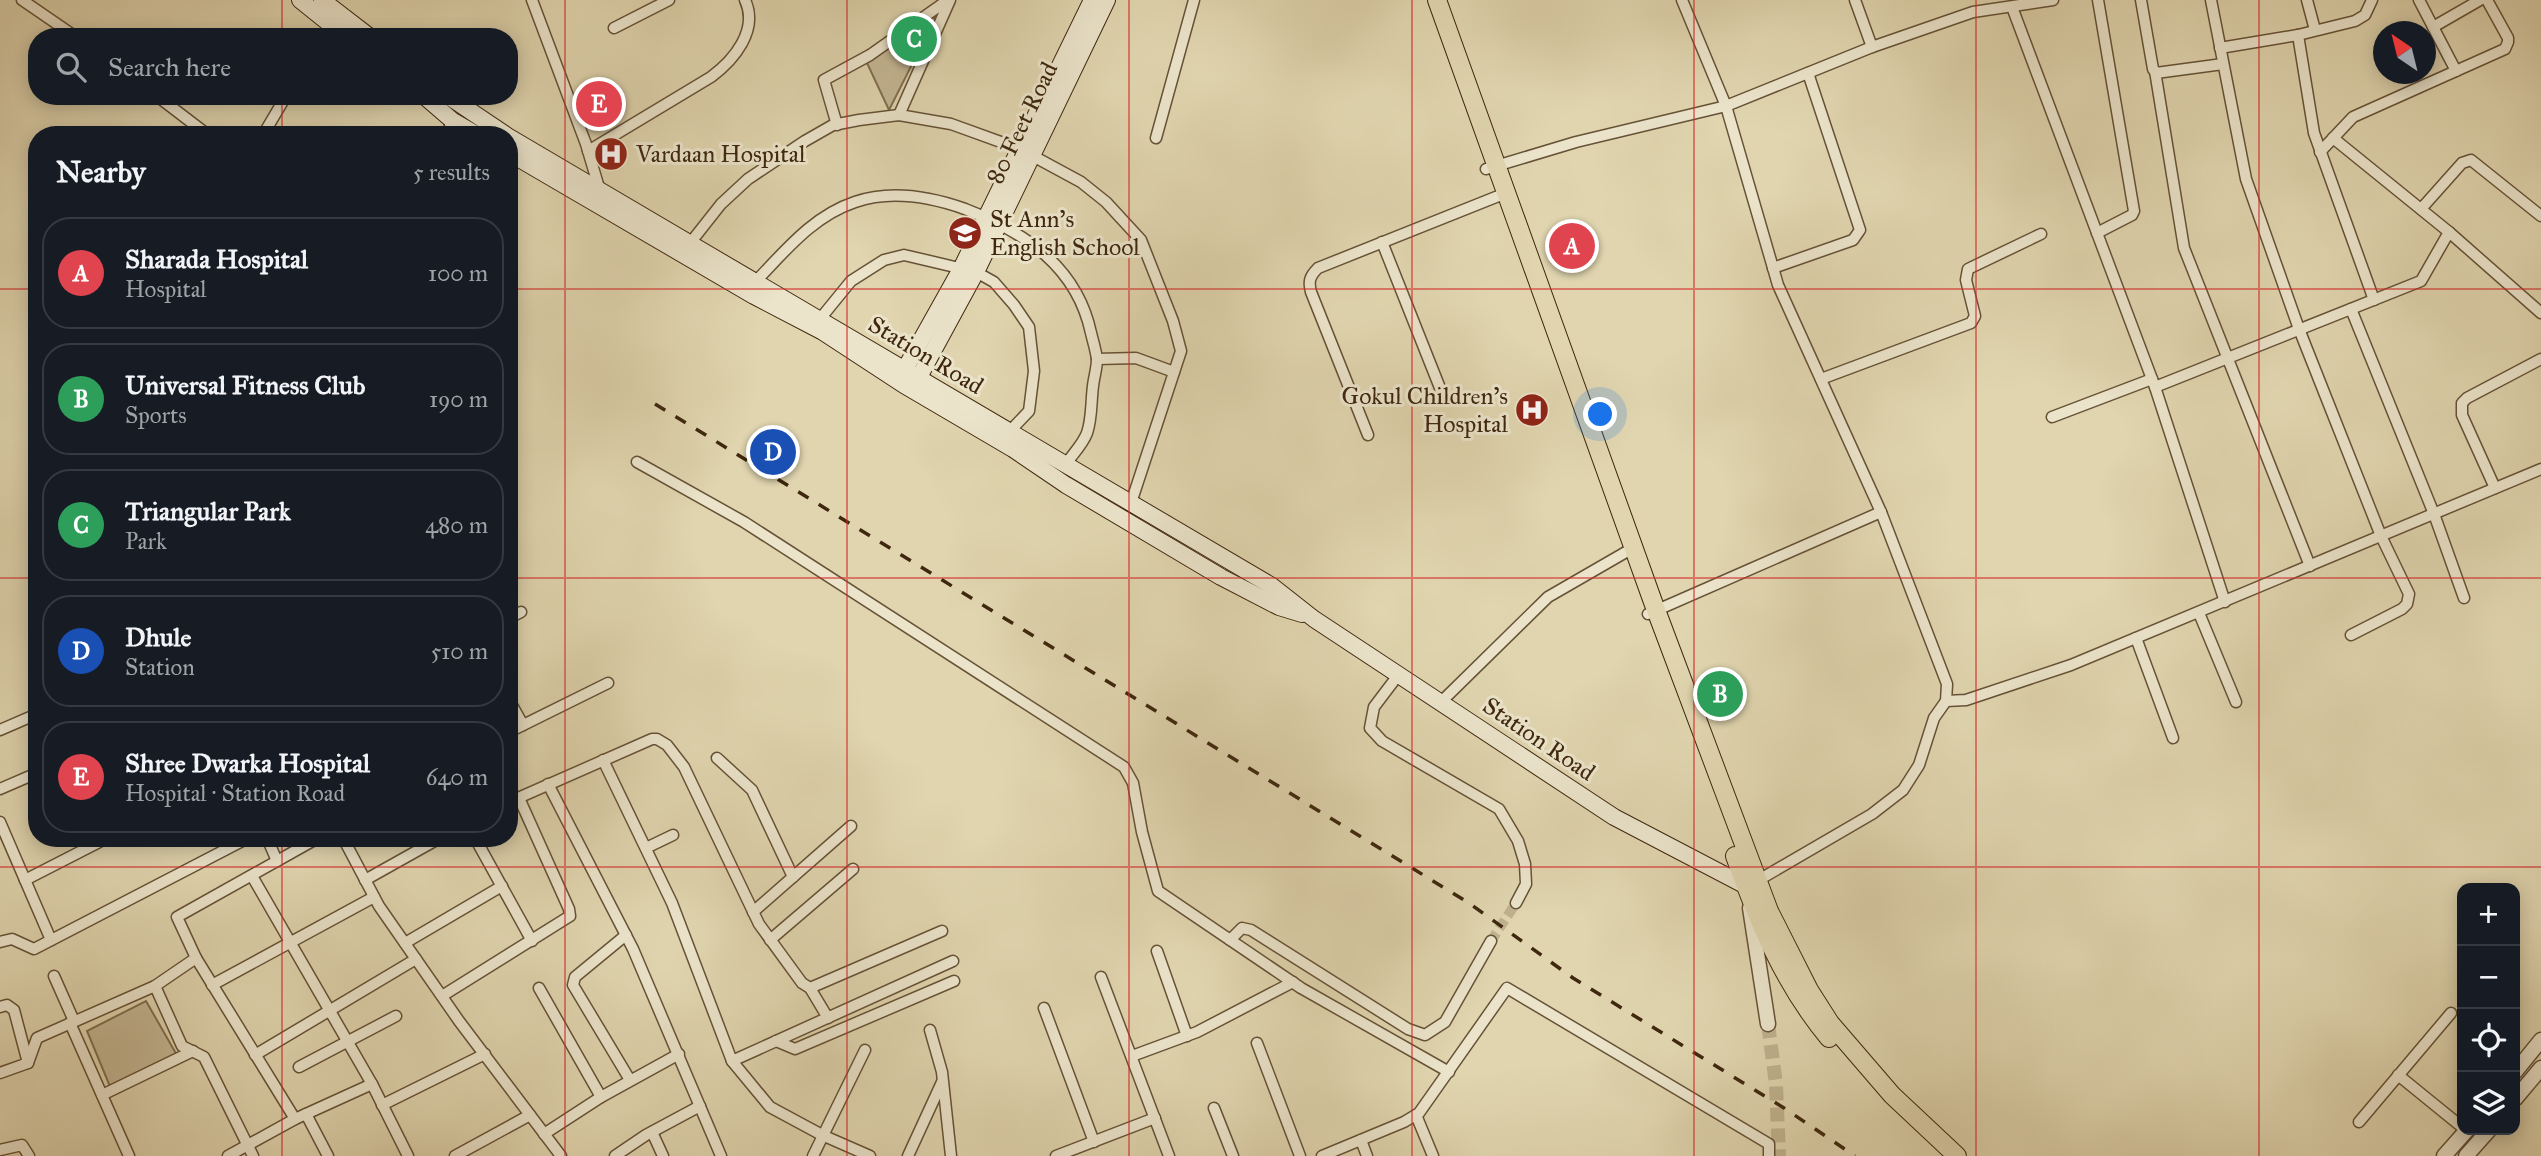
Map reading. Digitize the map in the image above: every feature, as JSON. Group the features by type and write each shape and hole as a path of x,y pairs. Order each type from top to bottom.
{"main road":[{"path":"300,0 323,28"},
{"path":"322,0 358,28"},
{"name":"80 Feet Road","path":"912,373 968,270 1026,152 1093,0"},
{"name":"80 Feet Road","path":"1026,152 1107,0"},
{"path":"1425,0 1501,194 1751,883 1773,954 1810,1015 1867,1084 1940,1156"},
{"path":"1437,0 1491,168"},
{"path":"431,105 447,126"},
{"name":"Station Road","path":"461,105 492,126"},
{"name":"Station Road","path":"518,142 1272,586 1314,618 1614,817 1751,883"},
{"name":"Station Road","path":"518,158 742,290 823,332 904,385 1013,449 1066,485 1221,577 1279,607 1314,618"},
{"path":"1751,883 1830,1023 1892,1095 1957,1156"}],"street":[{"path":"22,0 63,28"},
{"path":"532,0 588,151 604,207"},
{"path":"614,28 669,0"},
{"path":"588,151 711,77 729,63 739,50 749,21 745,0"},
{"path":"899,115 949,0"},
{"path":"837,125 824,80 870,55 949,0"},
{"path":"1156,138 1194,0"},
{"path":"1682,0 1726,106 1778,285 1881,512 1947,684 1946,701 1934,718 1919,765 1903,790 1872,814 1751,883 1768,1024"},
{"path":"1855,0 1872,47"},
{"path":"1491,168 1576,142 1726,106 1872,47 1973,12 2053,0"},
{"path":"2097,233 2132,215 2134,211 2098,0"},
{"path":"2141,0 2184,248 2310,566"},
{"path":"2211,0 2246,179 2299,330 2409,599 2402,609 2351,635"},
{"path":"2307,0 2315,30"},
{"path":"2220,48 2359,20 2365,15 2372,0"},
{"path":"2419,0 2430,21"},
{"path":"2436,25 2480,0"},
{"path":"2320,152 2353,117 2507,46 2508,38 2487,0"},
{"path":"2012,7 2153,383 2225,602"},
{"path":"2436,33 2456,71"},
{"path":"2298,34 2314,133 2374,300"},
{"path":"2154,71 2159,74 2223,64"},
{"path":"1773,268 1853,240 1860,230 1808,73"},
{"path":"169,105 196,126"},
{"path":"268,126 280,105"},
{"path":"691,242 721,204 748,179 805,141 837,125 899,115 951,124 1026,152 1089,189 1106,202 1141,240 1173,321 1181,351 1131,503"},
{"path":"2333,138 2449,232 2541,313"},
{"path":"2421,209 2462,163 2470,160 2541,216"},
{"path":"1368,435 1309,282 1311,275 1318,268 1501,194"},
{"path":"756,281 806,229 831,212 878,197 908,197 946,202 993,220 1028,240 1074,285 1086,310 1097,359 1087,434 1066,464"},
{"path":"2052,417 2228,358 2421,281 2449,232"},
{"path":"1821,379 1971,323 1975,316 1966,280 1968,269 2041,234"},
{"path":"1382,242 1444,398"},
{"path":"820,319 851,281 884,260 904,256 968,270 994,282 1029,327 1034,371 1029,411 1010,431"},
{"path":"2351,309 2434,514 2464,598"},
{"path":"1097,359 1136,358 1174,372"},
{"path":"2495,488 2462,415 2462,403 2541,359"},
{"path":"636,462 744,522 1124,767 1133,783 1142,832 1158,891 1293,982 1449,1072"},
{"path":"1946,701 1966,700 2071,664 2541,469"},
{"path":"1652,612 1881,512"},
{"path":"1441,702 1548,597 1630,551"},
{"path":"2199,613 2236,702"},
{"path":"2136,638 2173,738"},
{"path":"1399,674 1374,707 1370,728 1382,741 1499,809 1518,841 1525,864 1526,884 1516,903"},
{"path":"518,728 608,683"},
{"path":"518,716 523,725"},
{"path":"0,730 28,718"},
{"path":"518,798 652,738 667,745 685,770 753,912 770,940 802,982 810,988 828,1018"},
{"path":"717,758 752,790 793,877"},
{"path":"603,760 672,903 732,1062 768,1105 822,1135 870,1156"},
{"path":"0,789 28,778"},
{"path":"548,785 626,935 721,1156"},
{"path":"442,996 568,919 570,912 518,808"},
{"path":"0,822 51,940"},
{"path":"753,912 851,826"},
{"path":"646,848 673,835"},
{"path":"25,880 89,847"},
{"path":"0,942 12,939 34,949 231,847"},
{"path":"271,847 277,861"},
{"path":"295,1119 196,958 177,917 302,847"},
{"path":"348,847 374,897 416,960 561,1156"},
{"path":"365,880 422,847"},
{"path":"480,847 532,941"},
{"path":"0,858 13,852"},
{"path":"770,940 853,869"},
{"path":"252,876 372,1084 408,1156"},
{"path":"405,943 502,886"},
{"path":"212,985 374,897"},
{"path":"1230,940 1242,928 1251,930 1408,1029 1425,1035 1445,1022 1492,941"},
{"path":"810,988 942,931"},
{"path":"626,935 575,977 573,985 630,1080"},
{"path":"1157,951 1187,1036"},
{"path":"28,1063 37,1038 155,986 196,958"},
{"path":"256,1055 416,960"},
{"path":"732,1062 953,961"},
{"path":"54,976 130,1156"},
{"path":"1101,977 1169,1156"},
{"path":"776,1041 795,1049 954,981"},
{"path":"1132,1056 1187,1036 1293,982"},
{"path":"155,986 183,1046 204,1057 253,1156"},
{"path":"539,988 601,1097"},
{"path":"1322,1156 1416,1115 1423,1109 1507,988 1769,1144 1769,1156"},
{"path":"0,1007 7,1005 13,1010 28,1063"},
{"path":"1044,1008 1094,1156"},
{"path":"2359,1122 2451,1013"},
{"path":"299,1067 396,1016"},
{"path":"930,1030 943,1080 951,1156"},
{"path":"2520,1066 2541,1040"},
{"path":"1257,1043 1300,1156"},
{"path":"813,1156 865,1050"},
{"path":"102,1095 193,1051"},
{"path":"382,1105 485,1054"},
{"path":"544,1134 601,1097 678,1054"},
{"path":"0,1073 28,1063"},
{"path":"2520,1093 2541,1068"},
{"path":"2398,1075 2457,1122"},
{"path":"908,1156 943,1080"},
{"path":"228,1156 295,1119 372,1084"},
{"path":"615,1156 652,1132 701,1106"},
{"path":"1214,1108 1233,1156"},
{"path":"306,1114 328,1156"},
{"path":"455,1156 530,1115"},
{"path":"1416,1115 1433,1156"},
{"path":"1056,1156 1155,1118"},
{"path":"652,1132 663,1156"},
{"path":"2444,1156 2461,1135"},
{"path":"2466,1156 2484,1135"},
{"path":"1361,1140 1367,1156"},
{"path":"0,1150 22,1145 29,1156"}],"shaded area":[{"path":"937,15 889,110 867,63"},
{"path":"146,1001 178,1057 111,1089 87,1031"}],"tunnel":[{"path":"1491,941 1516,903"},
{"path":"1768,1024 1776,1084 1779,1156"}],"railway":[{"path":"655,404 1469,903 1573,978 1784,1108 1855,1156"}],"place":[{"name":"Triangular Park","path":"914,39"},
{"name":"Shree Dwarka Hospital","path":"599,104"},
{"name":"Vardaan Hospital","path":"611,154"},
{"name":"St Ann's English School","path":"965,233"},
{"name":"Sharada Hospital","path":"1572,246"},
{"name":"Gokul Children's Hospital","path":"1532,410"},
{"name":"Dhule","path":"773,452"},
{"name":"Universal Fitness Club","path":"1720,694"}]}
